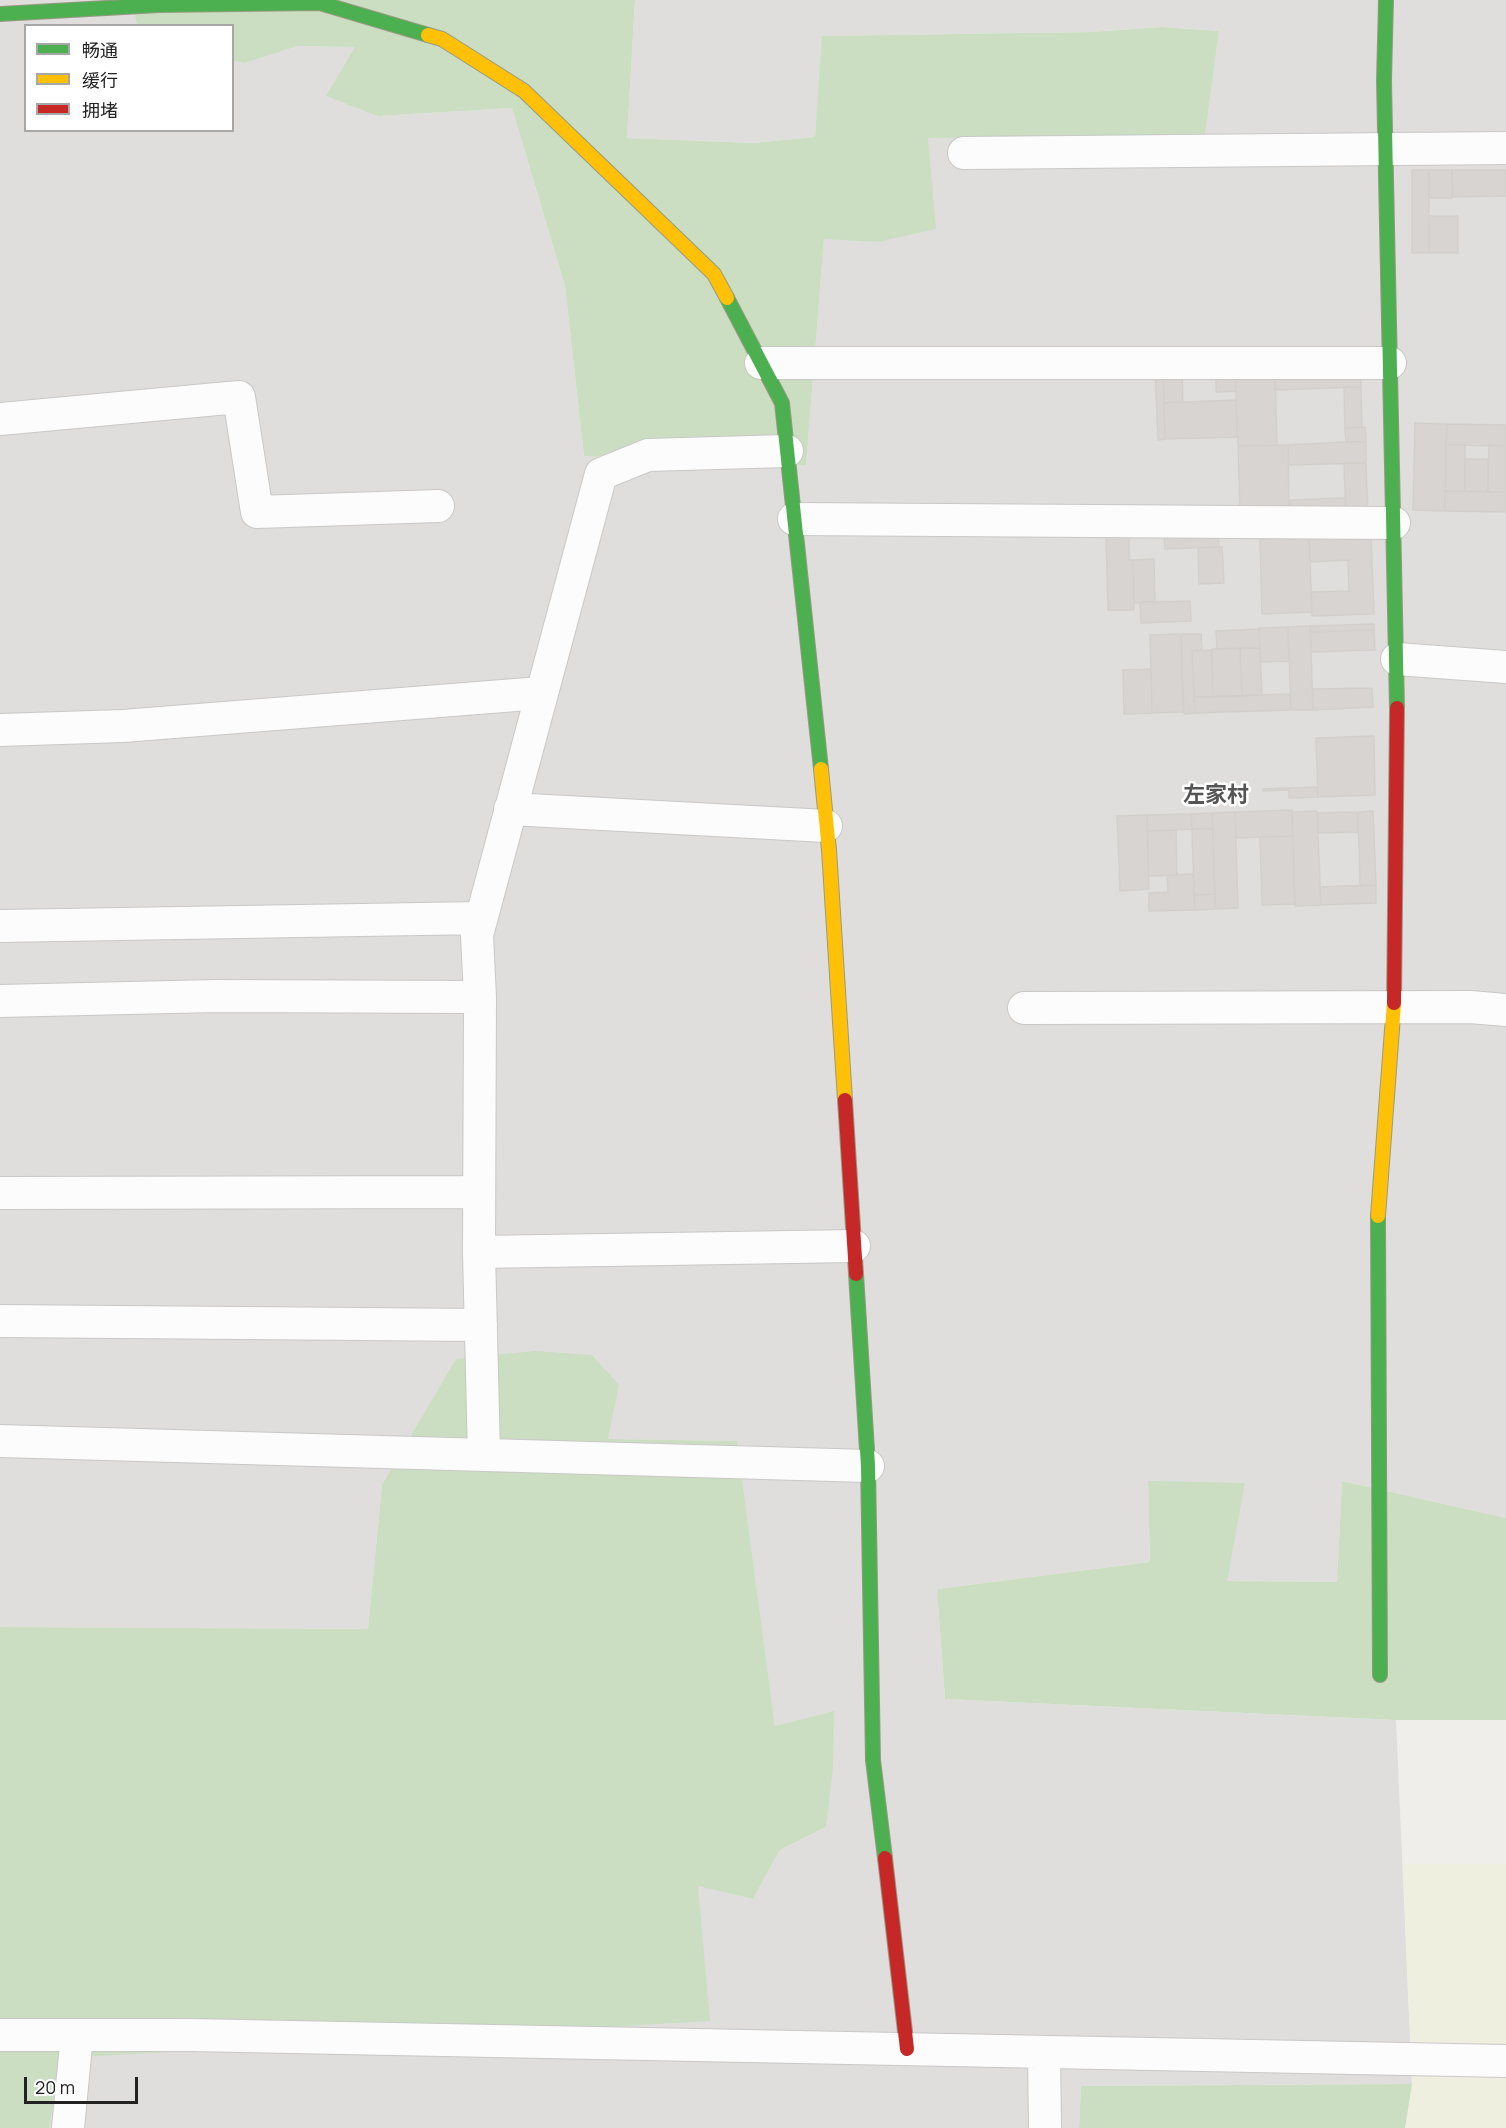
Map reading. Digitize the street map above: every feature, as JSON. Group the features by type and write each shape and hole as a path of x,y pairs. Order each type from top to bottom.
{"street":[{"path":"1380,1675 1377,1229 1394,1007 1397,659 1385,149 1386,0"},
{"path":"0,14 159,5 320,3 442,39 524,91 714,274 782,403 826,826 868,1466 873,1760 907,2049"},
{"path":"964,153 1506,148"},
{"path":"761,363 1390,363"},
{"path":"0,419 238,397 257,512 438,506"},
{"path":"484,1454 479,1252 480,997 477,935 601,474 648,455 787,451"},
{"path":"794,519 1394,523"},
{"path":"1397,659 1506,667"},
{"path":"0,730 123,726 541,693"},
{"path":"510,808 826,826"},
{"path":"0,926 481,918"},
{"path":"0,1001 215,996 480,997"},
{"path":"1024,1008 1470,1007 1506,1010"},
{"path":"0,1193 479,1192"},
{"path":"479,1252 854,1246"},
{"path":"0,1321 481,1325"},
{"path":"0,1441 868,1466"},
{"path":"0,2035 202,2036 1506,2061"},
{"path":"68,2128 77,2035"},
{"path":"1044,2052 1045,2128"}],"shaded area":[{"path":"0,0 131,0 137,24 24,24 24,132 234,132 234,61 245,63 298,46 356,47 377,116 512,108 565,286 584,456 806,464 824,238 879,242 928,138 1205,136 1219,31 1162,27 1092,32 823,36 815,137 753,143 627,138 635,0 1506,0 1506,1518 1342,1481 1337,1582 1226,1581 1148,1481 1150,1562 937,1589 945,1699 1396,1720 1412,2084 1081,2086 1079,2128 49,2128 61,2058 698,1885 753,1899 780,1850 826,1827 834,1712 775,1727 737,1441 607,1439 619,1385 382,1485 368,1629 0,1627"}],"green space":[{"path":"131,0 635,0 627,138 753,143 815,137 822,36 1092,32 1162,27 1219,31 1205,136 928,138 936,229 878,242 824,239 806,465 584,456 565,286 512,108 378,116 326,96 355,47 298,46 245,63 234,61 234,24 137,24"},
{"path":"535,1351 592,1355 619,1385 608,1439 737,1441 775,1726 834,1711 833,1767 826,1827 780,1850 753,1899 698,1886 710,2021 62,2058 49,2128 0,2128 0,1627 368,1629 382,1485 456,1359"},
{"path":"1148,1481 1245,1483 1227,1581 1337,1582 1342,1481 1506,1518 1506,1720 1396,1720 945,1699 937,1589 1150,1562"},
{"path":"1403,1864 1506,1864 1506,2128 1405,2128 1412,2084"},
{"path":"1412,2084 1405,2128 1079,2128 1081,2086"}],"building":[{"path":"1412,170 1429,170 1429,253 1412,253"},
{"path":"1429,170 1452,170 1452,198 1429,198"},
{"path":"1452,170 1506,170 1506,196 1453,197"},
{"path":"1429,216 1458,216 1458,253 1429,253"},
{"path":"1360,367 1361,387 1275,390 1275,370"},
{"path":"1182,370 1183,402 1164,403 1163,371"},
{"path":"1275,370 1277,445 1238,446 1235,371"},
{"path":"1155,371 1163,371 1165,439 1158,440"},
{"path":"1235,371 1236,391 1216,392 1216,372"},
{"path":"1344,387 1361,387 1362,427 1345,428"},
{"path":"1236,400 1237,437 1165,439 1164,403"},
{"path":"1415,423 1447,424 1445,511 1413,510"},
{"path":"1447,424 1506,425 1506,446 1446,445"},
{"path":"1365,427 1366,442 1346,442 1345,428"},
{"path":"1366,442 1366,463 1289,465 1288,445"},
{"path":"1288,445 1289,510 1240,511 1238,446"},
{"path":"1446,445 1465,445 1465,491 1445,491"},
{"path":"1489,445 1506,446 1506,492 1488,492"},
{"path":"1465,459 1488,459 1488,492 1465,491"},
{"path":"1344,463 1366,463 1368,516 1346,517"},
{"path":"1445,491 1506,492 1505,512 1445,511"},
{"path":"1345,498 1346,517 1289,510 1290,500"},
{"path":"1129,532 1129,560 1133,560 1134,610 1108,610 1106,533"},
{"path":"1218,532 1219,547 1165,549 1164,534"},
{"path":"1371,535 1374,614 1312,616 1311,592 1349,591 1348,560 1310,562 1309,537"},
{"path":"1309,537 1312,612 1262,614 1260,539"},
{"path":"1222,547 1224,583 1199,584 1198,548"},
{"path":"1154,559 1155,602 1134,603 1133,560"},
{"path":"1190,601 1191,621 1141,623 1140,602"},
{"path":"1374,624 1374,630 1311,632 1310,626"},
{"path":"1310,626 1313,710 1291,710 1288,627"},
{"path":"1288,627 1289,661 1260,662 1259,628"},
{"path":"1259,629 1260,648 1217,649 1216,631"},
{"path":"1374,630 1375,650 1311,652 1311,632"},
{"path":"1181,634 1183,712 1152,713 1150,635"},
{"path":"1181,634 1201,634 1202,650 1192,651 1195,713 1184,714"},
{"path":"1240,648 1260,648 1262,695 1242,696"},
{"path":"1240,648 1242,696 1213,697 1212,649"},
{"path":"1211,650 1213,697 1194,697 1192,651"},
{"path":"1151,669 1152,713 1124,714 1123,670"},
{"path":"1372,688 1373,707 1313,710 1312,689"},
{"path":"1290,694 1291,710 1195,713 1194,697"},
{"path":"1374,736 1375,795 1318,797 1316,738"},
{"path":"1317,787 1318,797 1289,798 1289,788"},
{"path":"1289,788 1289,790 1263,791 1263,789"},
{"path":"1292,810 1293,836 1236,838 1235,812"},
{"path":"1317,811 1321,905 1295,906 1292,812"},
{"path":"1373,811 1376,885 1360,886 1358,812"},
{"path":"1235,812 1238,908 1215,909 1212,813"},
{"path":"1358,812 1358,832 1318,833 1318,813"},
{"path":"1212,813 1213,829 1192,829 1191,814"},
{"path":"1191,814 1192,829 1147,831 1147,815"},
{"path":"1147,815 1149,889 1120,891 1117,816"},
{"path":"1192,829 1213,829 1215,894 1194,895"},
{"path":"1176,830 1177,875 1149,876 1147,831"},
{"path":"1293,836 1295,904 1262,905 1260,837"},
{"path":"1193,874 1195,910 1149,911 1149,893 1168,892 1167,875"},
{"path":"1376,885 1376,903 1321,905 1320,887"},
{"path":"1215,894 1215,909 1195,910 1194,895"}],"traffic: fast":[{"path":"1386,0 1384,81 1397,708"},
{"path":"0,14 159,5 320,3 428,35"},
{"path":"727,298 782,403 821,769"},
{"path":"1378,1216 1380,1675"},
{"path":"856,1274 868,1466 873,1760 885,1858"}],"traffic: slow":[{"path":"428,35 442,39 524,91 714,274 727,298"},
{"path":"821,769 829,850 845,1100"},
{"path":"1378,1216 1394,1003"}],"traffic: jam":[{"path":"1394,1003 1397,708"},
{"path":"845,1100 856,1274"},
{"path":"885,1858 907,2049"}],"district":[{"name":"左家村","path":"1216,796"}]}
